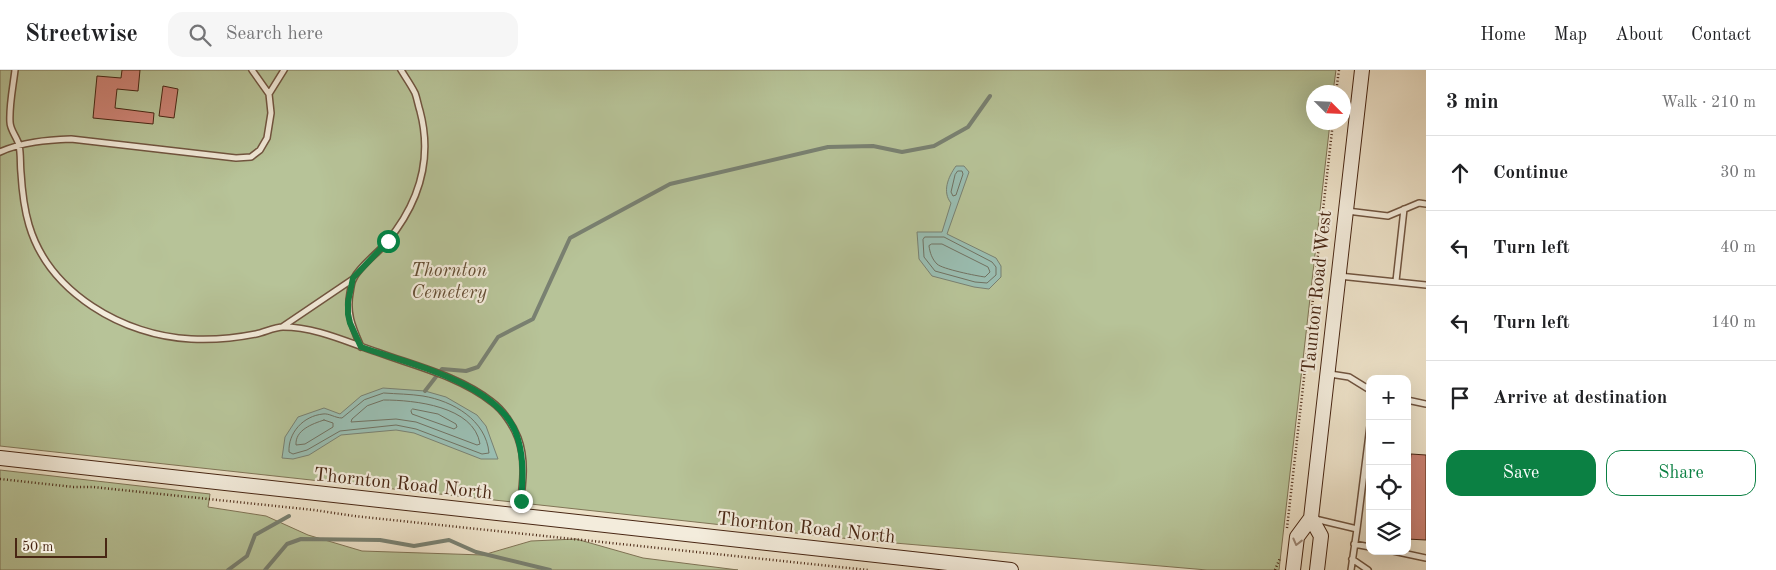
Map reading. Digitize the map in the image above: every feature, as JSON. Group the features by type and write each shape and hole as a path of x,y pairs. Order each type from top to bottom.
{"main road":[{"name":"Taunton Road West","path":"1293,570 1297,537 1311,518 1362,70"},
{"name":"Thornton Road North","path":"0,458 1011,570"},
{"name":"Taunton Road West","path":"1311,518 1321,536 1317,570"}],"lane":[{"path":"15,70 10,124 19,145 22,189 30,226 43,256 62,282 88,304 122,322 146,331 169,337 192,339 254,334 282,326 353,278 388,241 415,196 422,179 425,160 424,125 415,94 401,70"},
{"path":"0,152 19,145 71,139 236,158 251,157 260,150 267,138 271,113 269,94 252,70"},
{"path":"269,94 284,70"},
{"path":"1346,211 1388,216 1419,203 1426,204"},
{"path":"1396,281 1404,209"},
{"path":"1338,276 1426,285"},
{"path":"353,278 348,302 348,314 361,347"},
{"path":"282,326 327,334 447,376 494,402 507,418 518,438 523,479 519,516"},
{"path":"1328,373 1349,377 1366,388"},
{"path":"1411,401 1426,404"},
{"path":"1352,569 1366,458"},
{"path":"1311,518 1357,529"},
{"path":"1354,544 1366,546"},
{"path":"1411,555 1426,558"},
{"path":"1352,559 1368,570"}],"path":[{"path":"1337,85 1339,70"},
{"path":"1287,534 1331,130"},
{"path":"0,478 74,487 93,486 354,516 868,570"},
{"path":"1275,570 1283,552"}],"green space":[{"name":"Thornton Cemetery","path":"0,70 1336,70 1334,85 1306,85 1306,130 1329,130 1279,570 1207,570 860,540 0,446"},
{"path":"0,470 210,494 208,507 266,516 308,535 362,551 483,555 531,541 576,539 643,558 738,570 0,570"}],"water":[{"path":"956,166 964,166 969,172 947,234 996,258 1001,266 1001,277 989,289 932,276 919,259 917,232 942,232 951,203 948,199 947,184"},
{"path":"383,388 425,391 446,397 477,415 486,426 498,459 481,459 414,433 396,430 341,435 309,455 293,459 282,458 285,437 298,417 324,408 340,414 361,396"}],"building":[{"path":"122,70 140,70 138,91 117,89 115,108 154,113 153,124 93,118 97,76 121,78"},
{"path":"163,86 178,89 174,118 159,116"},
{"path":"1411,454 1426,455 1426,540 1411,539"}],"waterway":[{"path":"425,391 442,369 466,371 478,367 498,337 533,319 570,238 670,184 828,147 873,146 902,152 934,146 968,127 990,96"},
{"path":"228,570 247,556 255,535 289,516"},
{"path":"265,570 287,544 301,539 380,540 414,546 449,540 476,552 550,570"}],"route":[{"path":"388,241 353,278 348,302 348,314 361,347 447,376 494,402 507,418 518,438 523,479 521,501"}]}
